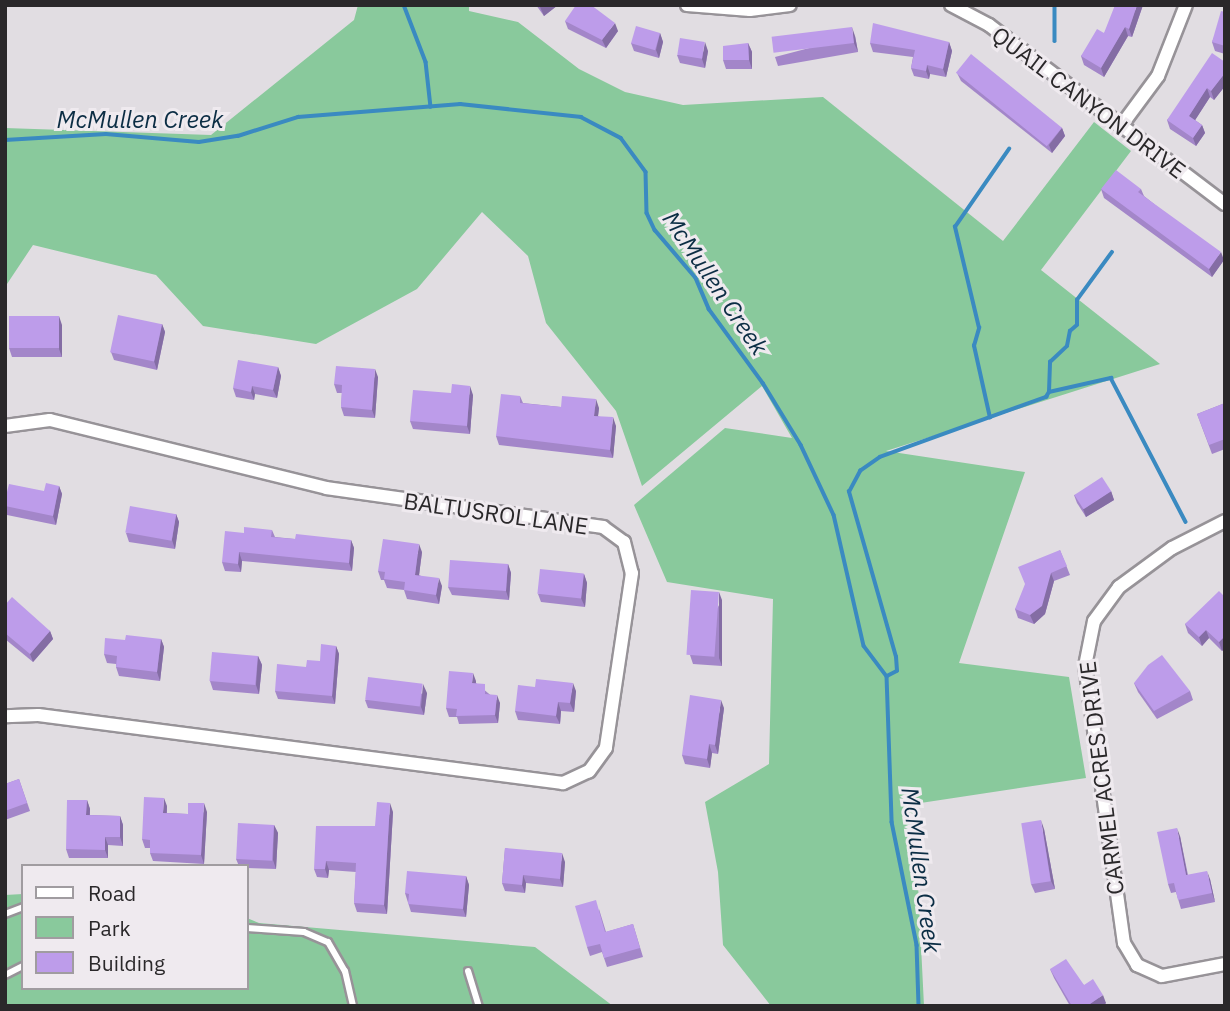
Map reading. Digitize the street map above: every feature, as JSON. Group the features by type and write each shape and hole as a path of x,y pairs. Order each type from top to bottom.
{"street":[{"path":"687,5 718,10 790,5"},
{"name":"QUAIL CANYON DRIVE","path":"951,5 989,25 1225,204"},
{"path":"1121,126 1158,76 1186,5"},
{"name":"BALTUSROL LANE","path":"5,426 31,419 50,421 272,478 603,527 624,542 632,573 608,742 589,771 563,783 38,715 5,716"},
{"name":"CARMEL ACRES DRIVE","path":"1225,521 1172,548 1119,587 1094,621 1084,666 1124,943 1137,964 1163,976 1225,964"}],"lane":[{"path":"248,928 304,932 328,942 345,971 354,1006"},
{"path":"5,975 21,968"},
{"path":"468,971 479,1006"}],"green space":[{"path":"358,5 469,5 469,11 518,22 579,69 625,92 683,105 823,97 1003,241 1094,122 1131,151 1041,270 1160,364 886,451 1025,472 959,663 1069,677 1086,778 914,804 924,1006 771,1006 723,945 718,872 705,802 769,764 773,599 667,582 634,505 725,428 792,438 762,386 642,486 616,411 546,323 528,256 482,212 417,289 316,344 203,326 156,275 33,245 5,287 5,128 211,135 354,20"},
{"path":"21,894 21,990 248,990 248,918 259,923 535,947 613,1006 5,1006 5,895"}],"building":[{"path":"576,5 591,5 615,23 602,40 565,21"},
{"path":"1115,5 1137,5 1129,29 1125,27 1101,68 1081,56 1097,29 1104,33"},
{"path":"1221,11 1225,12 1225,46 1212,42"},
{"path":"873,23 949,42 943,69 927,65 926,71 911,68 915,50 870,43"},
{"path":"636,26 660,33 655,50 631,43"},
{"path":"852,27 854,43 774,53 772,37"},
{"path":"680,38 705,42 702,59 677,55"},
{"path":"748,43 749,60 723,60 723,46"},
{"path":"1212,53 1225,62 1225,73 1211,91 1207,88 1189,116 1202,125 1193,138 1167,120"},
{"path":"971,54 1062,128 1047,146 956,73"},
{"path":"1116,170 1141,189 1138,192 1221,252 1209,269 1101,189"},
{"path":"118,315 162,324 154,362 110,352"},
{"path":"9,316 59,316 59,348 9,348"},
{"path":"238,360 278,367 273,390 252,386 251,392 233,388"},
{"path":"336,366 375,369 372,410 341,407 342,385 334,384"},
{"path":"452,384 470,386 467,426 410,421 413,390 451,393"},
{"path":"501,394 520,396 520,403 561,407 562,396 596,399 594,416 613,417 610,450 496,436"},
{"path":"1225,403 1225,439 1209,445 1197,414"},
{"path":"1102,477 1111,491 1084,509 1074,495"},
{"path":"46,483 59,486 53,516 5,506 9,484 44,491"},
{"path":"130,506 176,514 172,541 125,533"},
{"path":"244,527 272,530 271,537 295,539 296,534 351,540 349,563 239,552 238,564 222,562 225,531 244,533"},
{"path":"383,539 419,544 415,575 439,578 436,595 404,590 405,582 384,579 385,572 378,571"},
{"path":"1060,550 1067,566 1051,573 1042,606 1030,615 1015,609 1025,584 1018,567"},
{"path":"450,560 508,564 506,591 448,587"},
{"path":"540,569 584,574 581,598 537,594"},
{"path":"691,590 719,592 714,657 686,655"},
{"path":"1219,591 1225,597 1225,636 1219,642 1206,630 1199,637 1185,624"},
{"path":"12,597 50,631 30,654 5,633 5,605"},
{"path":"126,635 161,639 157,672 116,667 117,656 104,654 105,638 125,640"},
{"path":"321,644 336,646 332,696 275,691 277,664 306,667 307,660 320,661"},
{"path":"212,652 258,656 255,685 209,681"},
{"path":"1162,655 1190,691 1154,711 1134,683 1148,665"},
{"path":"449,671 473,673 472,683 485,684 485,694 497,695 495,715 456,716 457,709 446,708"},
{"path":"368,677 423,684 420,707 365,700"},
{"path":"536,679 573,683 570,703 558,702 556,716 515,711 518,685 535,687"},
{"path":"690,695 721,700 715,745 709,744 707,759 682,755"},
{"path":"19,779 27,803 5,811 5,784"},
{"path":"144,797 164,798 163,813 188,814 188,803 204,803 201,855 150,853 150,840 142,839"},
{"path":"67,800 87,800 86,815 120,816 120,837 105,837 105,850 66,849"},
{"path":"377,802 390,803 384,905 354,903 356,863 326,861 325,869 314,869 316,826 375,826"},
{"path":"1041,820 1051,881 1031,884 1021,823"},
{"path":"238,823 274,825 272,861 236,859"},
{"path":"1177,828 1186,875 1207,871 1212,893 1178,900 1174,883 1168,884 1157,832"},
{"path":"505,848 562,853 560,879 523,875 522,885 502,883"},
{"path":"407,871 466,876 463,909 408,904 409,894 405,893"},
{"path":"596,900 605,932 633,924 640,948 604,958 600,944 587,947 575,906"},
{"path":"1066,959 1084,985 1093,979 1103,995 1087,1006 1072,1006 1050,969"}],"waterway":[{"path":"404,5 426,62 431,107"},
{"path":"1055,5 1055,41"},
{"name":"McMullen Creek","path":"5,140 106,134 199,142 238,136 298,117 460,104 581,117 621,138 646,172 647,213 655,230 696,278 709,309 763,383 801,445 834,515 864,646 887,676 892,822 917,945 919,1006"},
{"path":"990,418 974,346 979,328 955,227 1009,149"},
{"path":"1049,392 1050,362 1067,346 1070,331 1077,325 1077,300 1112,252"},
{"path":"887,676 897,671 896,657 849,492 860,471 880,457 1046,397 1049,392 1111,378 1186,522"}]}
